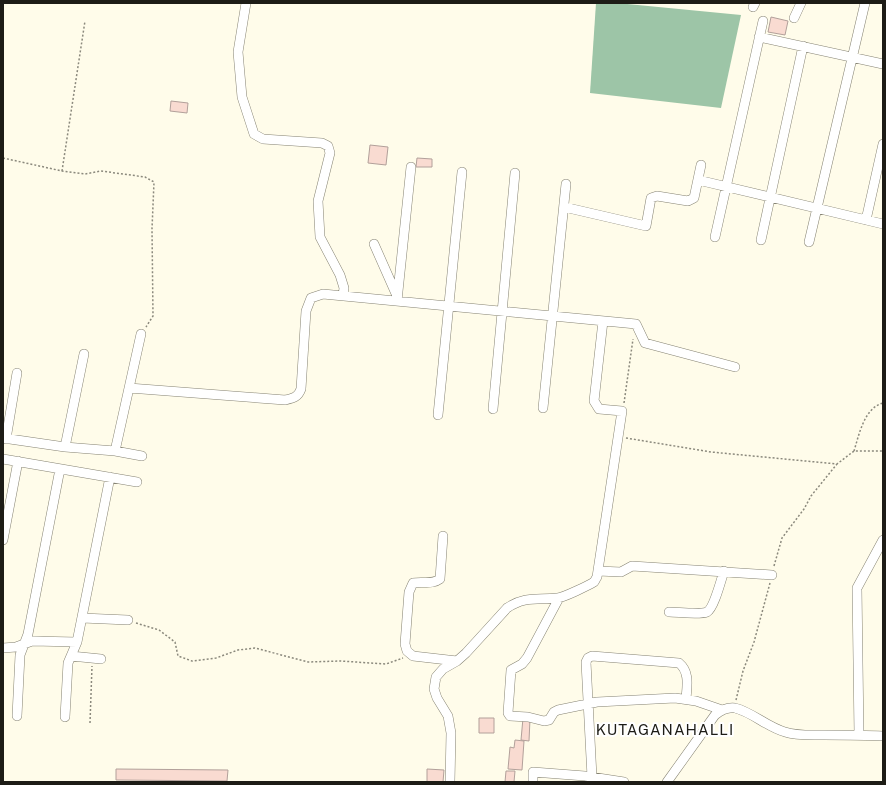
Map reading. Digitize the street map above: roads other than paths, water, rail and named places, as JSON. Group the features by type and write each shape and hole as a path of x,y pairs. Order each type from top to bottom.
{"street":[{"path":"246,3 238,52 242,97 254,134 262,139 322,143 328,146 330,153 318,201 320,236 340,275 344,288 343,296"},
{"path":"794,18 801,3"},
{"path":"809,242 865,3"},
{"path":"716,237 763,21"},
{"path":"759,37 883,64"},
{"path":"761,240 803,46"},
{"path":"866,220 883,144"},
{"path":"564,207 646,226 652,198 657,196 688,201 694,198 701,165"},
{"path":"397,298 411,167"},
{"path":"438,415 462,172"},
{"path":"493,409 515,173"},
{"path":"698,180 883,224"},
{"path":"544,408 566,184"},
{"path":"374,244 397,298"},
{"path":"129,388 285,400 293,399 299,395 301,388 306,311 311,298 323,294 397,298 449,306 636,324 645,343 735,367"},
{"path":"450,782 452,733 448,716 437,698 434,689 436,677 443,669 466,654 507,608 513,604 529,598 559,598 595,581 598,577 622,411 599,409 594,401 604,321"},
{"path":"115,451 141,334"},
{"path":"65,447 84,354"},
{"path":"17,373 4,438 65,447 115,451 142,456"},
{"path":"3,459 138,482"},
{"path":"3,540 18,461"},
{"path":"17,716 20,655 28,634 60,469"},
{"path":"65,717 68,663 77,642 110,477"},
{"path":"443,536 440,579 432,582 413,583 409,592 405,644 407,651 413,656 457,661"},
{"path":"859,735 857,588 883,540"},
{"path":"598,571 621,572 632,566 772,575"},
{"path":"669,612 706,612 712,606 724,572"},
{"path":"559,598 527,658 522,664 511,670 508,713 510,716 528,717 544,721 549,720 554,712 558,710 597,702 675,698 696,701 722,710"},
{"path":"82,618 128,620"},
{"path":"3,648 16,647 32,641 77,642"},
{"path":"71,656 97,658"},
{"path":"587,779 589,704 586,662 588,658 592,656 680,663 684,667 687,674 686,699"},
{"path":"667,782 715,715 722,710 734,708 746,712 771,727 785,732 802,735 883,736"},
{"path":"533,782 533,772 624,782"}],"district":[{"name":"KUTAGANAHALLI","path":"665,730"}]}
